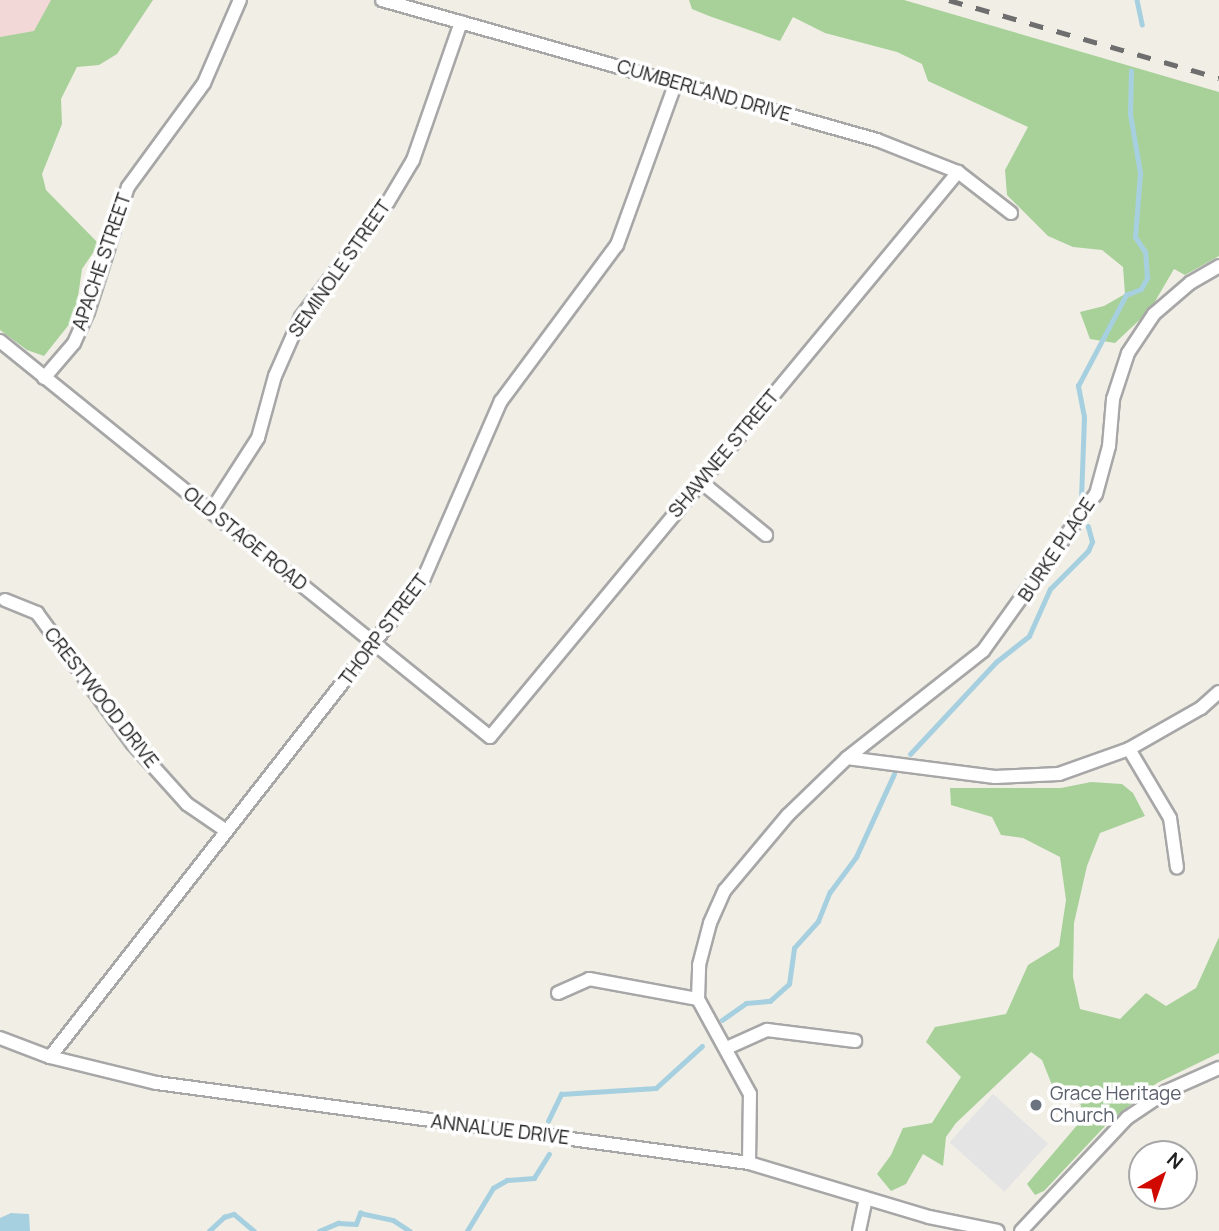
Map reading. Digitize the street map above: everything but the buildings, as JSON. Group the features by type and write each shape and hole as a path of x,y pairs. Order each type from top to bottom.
{"street":[{"name":"APACHE STREET","path":"44,378 74,343 88,312 128,187 204,83 240,0"},
{"name":"CUMBERLAND DRIVE","path":"382,0 877,141 958,172 1011,213"},
{"name":"SEMINOLE STREET","path":"211,511 258,438 275,376 302,317 388,202 413,160 461,22"},
{"name":"THORP STREET","path":"50,1057 225,830 405,608 439,550 501,401 617,245 676,82"},
{"name":"SHAWNEE STREET","path":"490,737 958,172"},
{"name":"BURKE PLACE","path":"698,999 699,965 710,923 726,890 788,816 847,758 983,651 1033,588 1096,494 1109,446 1113,398 1128,353 1154,314 1191,283 1219,266"},
{"name":"OLD STAGE ROAD","path":"0,341 490,737"},
{"path":"701,482 766,535"},
{"name":"CRESTWOOD DRIVE","path":"5,600 37,613 133,744 187,804 225,830"},
{"path":"847,758 1027,778 1059,774 1129,749 1201,708 1219,692"},
{"path":"1129,749 1170,818 1177,868"},
{"path":"558,993 589,979 698,999 729,1047 750,1094 749,1163"},
{"path":"729,1047 766,1030 855,1041"},
{"name":"ANNALUE DRIVE","path":"0,1038 50,1057 156,1083 316,1108 749,1163 866,1199 998,1231"},
{"path":"1021,1231 1126,1118 1167,1091 1219,1068"},
{"path":"859,1231 866,1199"}],"shaded area":[{"path":"0,0 92,0 0,190"},
{"path":"993,1094 1048,1144 1004,1192 950,1142"}],"green space":[{"path":"51,0 153,0 117,54 99,65 77,67 61,99 62,124 42,174 46,190 99,244 82,269 75,317 44,356 27,350 0,330 0,37 34,31"},
{"path":"689,0 904,0 1219,92 1219,256 1185,275 1174,269 1150,310 1115,343 1090,339 1080,312 1104,306 1125,294 1123,267 1102,250 1073,247 1048,236 1007,195 1005,170 1028,127 928,81 922,64 897,52 825,33 793,17 780,41 692,9"},
{"path":"1091,782 1122,784 1133,793 1145,816 1100,833 1087,866 1074,923 1073,977 1080,1009 1120,1019 1146,993 1166,1006 1196,988 1219,937 1219,1053 1157,1083 1107,1124 1044,1191 1035,1195 1027,1184 1079,1123 1081,1105 1052,1085 1042,1060 1031,1052 956,1123 946,1137 943,1166 923,1154 906,1184 891,1191 877,1174 891,1155 903,1128 932,1123 961,1077 926,1042 935,1027 1006,1014 1028,965 1059,946 1066,900 1060,857 1023,838 1001,835 992,817 951,805 950,788 1061,788"}],"water":[{"path":"11,1213 29,1214 30,1231 0,1231 0,1218"}],"waterway":[{"path":"1137,0 1142,24"},
{"path":"1081,499 1084,417 1078,386 1126,295 1141,289 1147,278 1145,252 1135,237 1140,173 1130,114 1131,71"},
{"path":"910,754 996,662 1029,636 1050,589 1088,551 1092,542 1088,527"},
{"path":"722,1020 746,1003 770,1001 789,984 794,948 818,921 830,892 856,857 894,774"},
{"path":"548,1121 561,1094 656,1088 702,1046"},
{"path":"467,1231 493,1188 507,1180 534,1178 549,1154"},
{"path":"319,1231 338,1223 356,1224 360,1213 393,1220 410,1231"},
{"path":"209,1231 224,1217 234,1214 254,1231"}],"railway":[{"path":"949,0 1219,78"}],"place":[{"name":"Grace Heritage Church","path":"1036,1105"}]}
